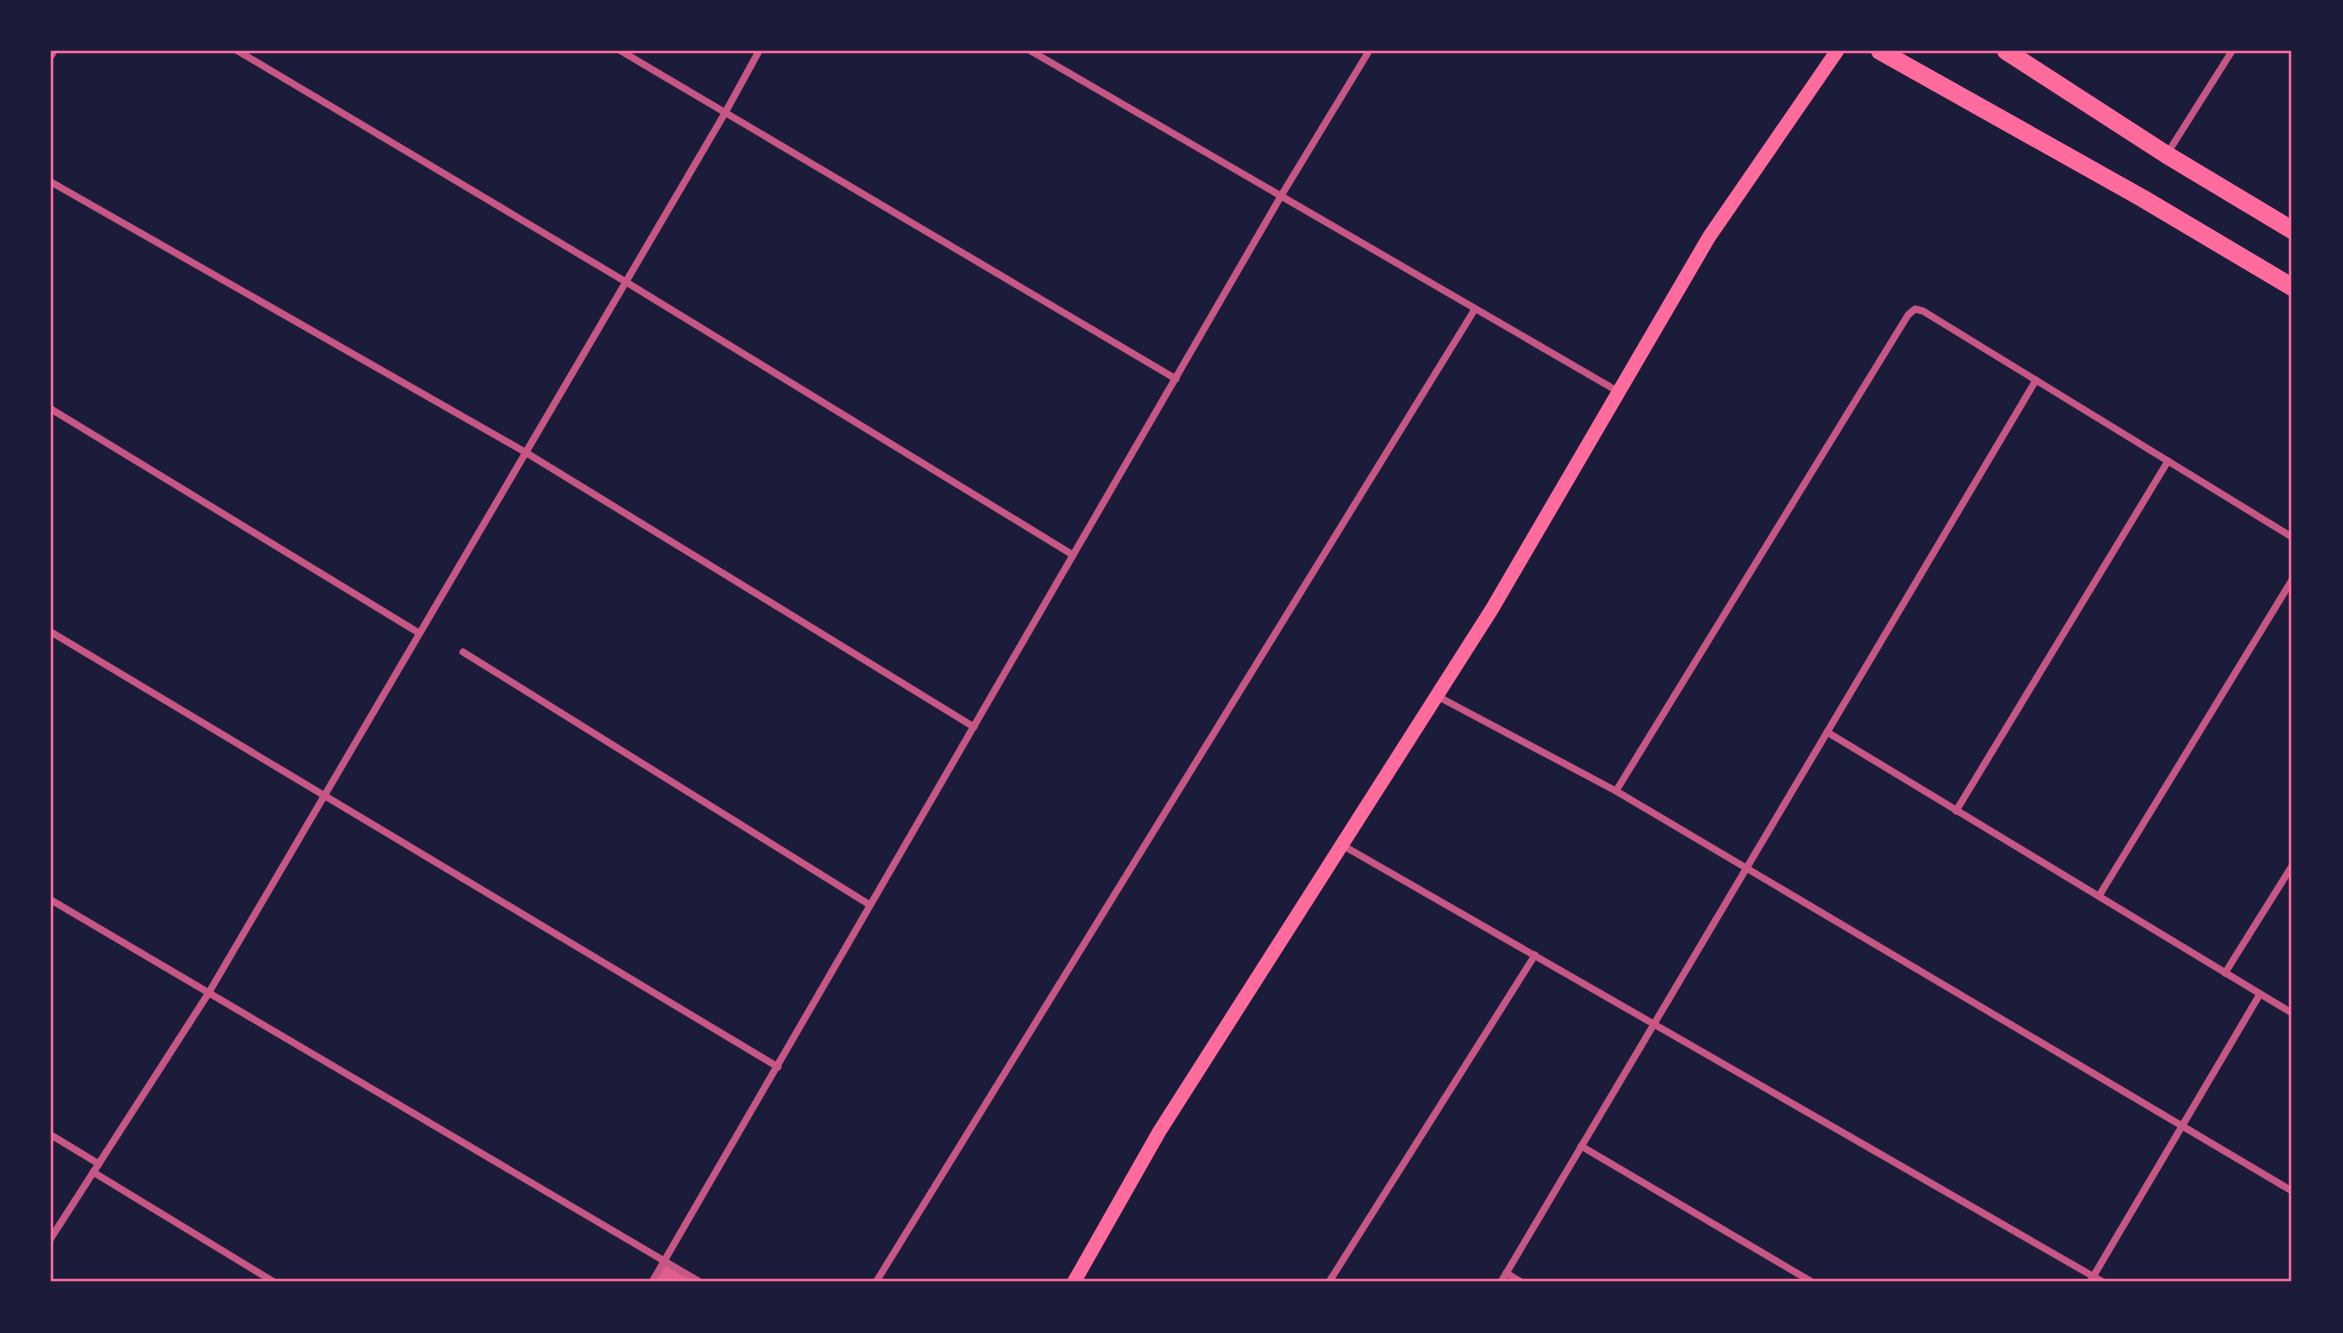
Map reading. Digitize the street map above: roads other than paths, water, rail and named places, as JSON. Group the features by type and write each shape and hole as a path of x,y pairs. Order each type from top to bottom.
{"main road":[{"path":"1074,1282 1159,1132 1492,609 1709,237 1837,51"},
{"path":"1880,51 2142,198 2292,287"},
{"path":"2006,51 2166,155 2292,230"}],"street":[{"path":"51,56 54,51"},
{"path":"237,51 626,282 1073,555"},
{"path":"621,51 1176,379"},
{"path":"51,1238 208,994 759,51"},
{"path":"1031,51 1619,392"},
{"path":"652,1282 1281,196 1370,51"},
{"path":"2166,155 2232,51"},
{"path":"51,182 525,452 974,727"},
{"path":"876,1282 1475,309"},
{"path":"1616,791 1908,315 1915,309 1923,311 2292,537"},
{"path":"1501,1282 2036,380"},
{"path":"51,409 419,634"},
{"path":"1956,811 2168,461"},
{"path":"2099,896 2292,580"},
{"path":"51,632 778,1066"},
{"path":"463,652 870,905"},
{"path":"1436,696 1616,791 2292,1191"},
{"path":"1827,732 2292,1013"},
{"path":"1342,844 2091,1279 2103,1282"},
{"path":"2225,973 2292,866"},
{"path":"51,900 700,1282"},
{"path":"1329,1282 1535,955"},
{"path":"2091,1279 2260,994"},
{"path":"51,1135 99,1164"},
{"path":"1581,1146 1812,1282"},
{"path":"93,1172 274,1282"},
{"path":"1506,1273 1521,1282"}]}
